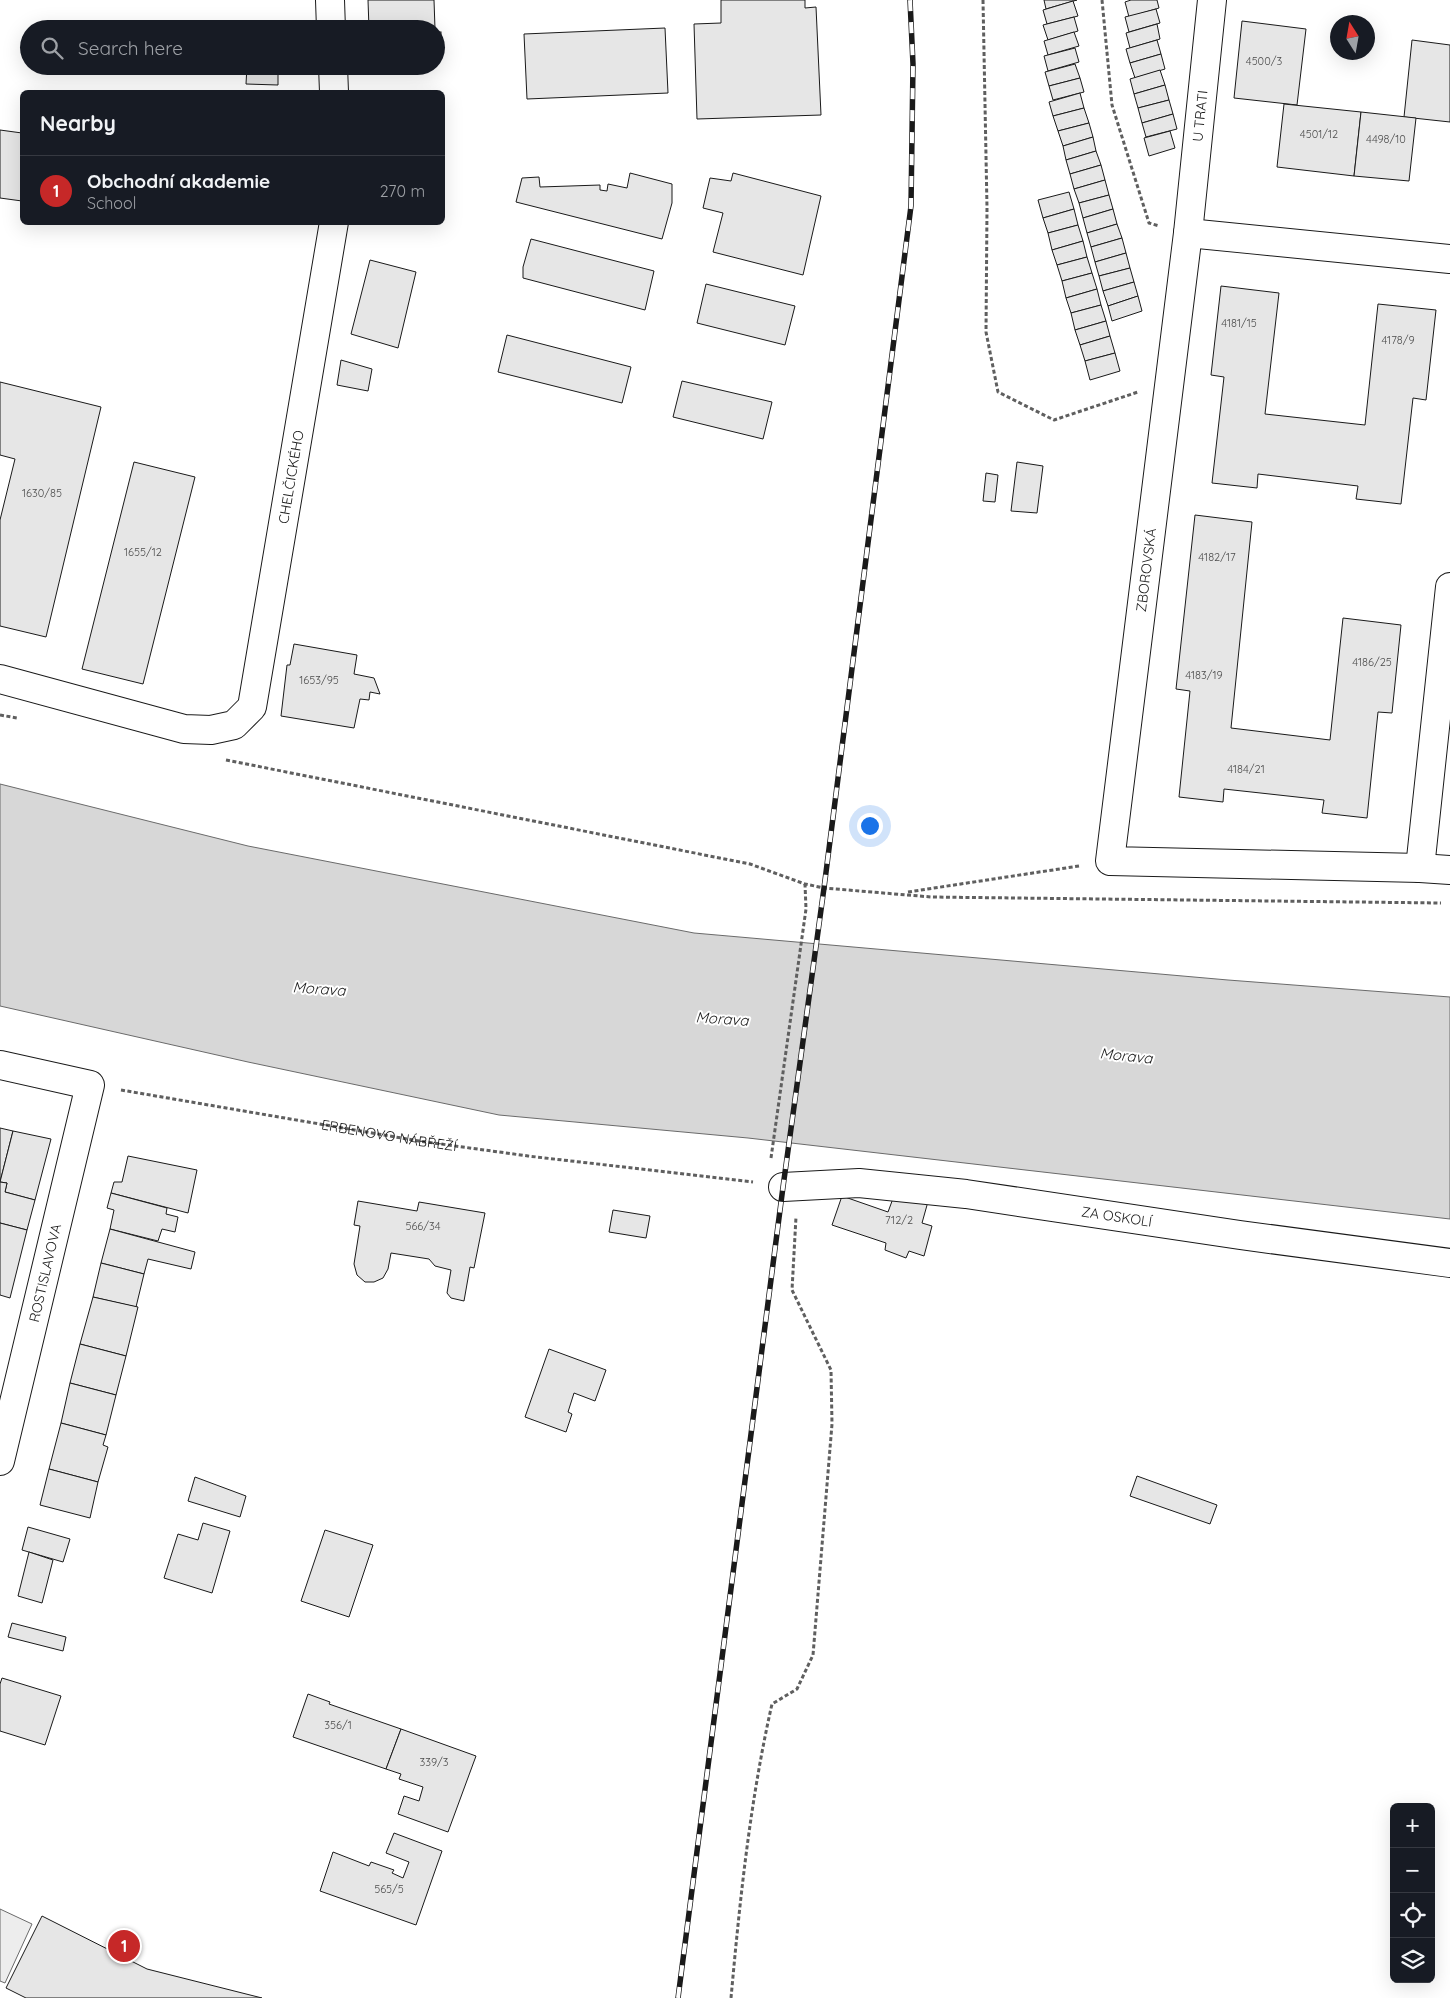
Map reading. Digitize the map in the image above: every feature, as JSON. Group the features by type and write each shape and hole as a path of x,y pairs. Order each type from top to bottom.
{"street":[{"path":"330,0 331,20"},
{"name":"U TRATI","path":"1188,233 1212,0"},
{"path":"333,75 334,90"},
{"name":"CHELČICKÉHO","path":"0,679 184,729 211,730 234,725 252,707 333,225"},
{"path":"1188,233 1450,258"},
{"name":"ZBOROVSKÁ","path":"1110,861 1188,233"},
{"path":"1420,868 1450,587"},
{"path":"1110,861 1450,870"},
{"path":"0,1065 90,1085"},
{"name":"ROSTISLAVOVA","path":"0,1461 90,1085"},
{"name":"ZA OSKOLÍ","path":"791,1186 859,1183 966,1194 1240,1236 1450,1263"}],"path":[{"path":"983,0 987,208 986,332 998,392 1054,420 1170,382"},
{"path":"1102,0 1112,105 1149,223 1188,233"},
{"path":"0,715 20,719"},
{"path":"224,760 750,864 805,884 824,888 931,896 1450,903"},
{"path":"902,893 1110,861"},
{"path":"773,1146 806,909 805,884"},
{"name":"ERBENOVO NÁBŘEŽÍ","path":"90,1085 420,1142 791,1186"},
{"path":"731,1998 742,1875 764,1738 772,1704 797,1689 813,1655 832,1424 830,1370 792,1290 797,1201 791,1186"}],"shaded area":[{"path":"0,1909 32,1924 5,1983 0,1981"}],"water":[{"name":"Morava","path":"0,784 248,846 694,933 1228,980 1450,997 1450,1219 748,1138 499,1115 248,1062 0,1006"}],"building":[{"path":"368,0 434,0 435,20 369,20"},
{"path":"721,0 805,0 805,8 816,7 821,115 697,119 694,24 721,23"},
{"path":"1044,0 1077,0 1046,9"},
{"path":"1131,0 1157,0 1159,8 1129,17 1125,2"},
{"path":"1073,1 1078,16 1047,24 1043,10"},
{"path":"1156,9 1160,23 1129,32 1125,17"},
{"path":"1074,17 1078,31 1048,40 1043,25"},
{"path":"1242,21 1306,29 1297,105 1234,98"},
{"path":"1157,24 1160,39 1130,48 1126,33"},
{"path":"665,28 668,93 527,99 524,34"},
{"path":"1074,32 1079,46 1048,55 1044,41"},
{"path":"1157,40 1161,54 1130,63 1126,49"},
{"path":"1412,40 1450,45 1450,122 1404,117"},
{"path":"1075,48 1079,62 1048,71 1044,56"},
{"path":"1161,54 1165,69 1135,78 1130,63"},
{"path":"1075,64 1080,78 1049,86 1045,72"},
{"path":"1160,70 1165,85 1134,94 1130,79"},
{"path":"246,75 278,75 278,85 246,84"},
{"path":"1080,78 1084,92 1053,100 1049,86"},
{"path":"1165,85 1169,100 1138,108 1134,94"},
{"path":"1080,93 1084,108 1053,116 1049,102"},
{"path":"1169,100 1173,114 1142,123 1138,108"},
{"path":"1284,104 1361,112 1354,176 1277,167"},
{"path":"1084,108 1089,123 1058,131 1053,116"},
{"path":"1361,112 1416,118 1409,181 1354,176"},
{"path":"1173,114 1177,129 1146,137 1142,123"},
{"path":"1089,123 1093,137 1063,146 1058,131"},
{"path":"0,130 20,133 20,201 0,198"},
{"path":"1170,131 1175,148 1149,156 1144,138"},
{"path":"1093,137 1096,151 1066,160 1063,146"},
{"path":"1096,151 1101,165 1070,174 1066,160"},
{"path":"1101,165 1105,180 1074,189 1070,174"},
{"path":"630,173 672,184 672,203 662,239 516,202 522,178 539,177 540,187 600,185 600,190 607,191 608,184 627,188"},
{"path":"733,173 821,196 803,275 713,252 723,213 703,208 710,178 731,181"},
{"path":"1105,180 1109,195 1079,203 1074,189"},
{"path":"1069,192 1074,209 1043,218 1038,200"},
{"path":"1109,195 1113,209 1083,218 1079,203"},
{"path":"1074,209 1078,225 1048,233 1043,218"},
{"path":"1113,209 1117,224 1087,233 1083,218"},
{"path":"1117,224 1122,238 1091,247 1087,233"},
{"path":"1078,225 1083,241 1052,250 1048,233"},
{"path":"1122,238 1126,253 1095,262 1091,247"},
{"path":"531,239 654,271 645,310 523,278 523,267"},
{"path":"1083,241 1087,257 1057,265 1052,250"},
{"path":"1126,253 1130,268 1099,276 1095,262"},
{"path":"1087,257 1092,273 1062,281 1057,265"},
{"path":"370,260 416,272 398,348 351,334"},
{"path":"1130,268 1134,282 1103,291 1099,276"},
{"path":"1092,273 1097,289 1066,298 1062,281"},
{"path":"1134,282 1138,296 1108,306 1103,291"},
{"path":"706,284 795,306 785,345 697,323"},
{"path":"1221,286 1279,293 1265,414 1365,425 1378,304 1436,310 1426,400 1413,398 1401,504 1356,499 1358,486 1258,474 1257,488 1212,483 1224,377 1211,375"},
{"path":"1097,289 1101,305 1071,313 1066,298"},
{"path":"1138,296 1142,311 1112,321 1108,306"},
{"path":"1101,305 1106,321 1075,330 1071,313"},
{"path":"1106,321 1110,336 1080,345 1075,330"},
{"path":"507,335 631,367 622,403 498,372"},
{"path":"1110,336 1115,353 1085,361 1080,345"},
{"path":"1115,353 1120,371 1090,380 1085,361"},
{"path":"341,360 372,369 368,391 337,385"},
{"path":"682,381 772,402 763,439 673,417"},
{"path":"0,382 101,407 46,637 0,626 0,520 15,459 0,455"},
{"path":"134,462 195,477 143,684 82,669"},
{"path":"1017,462 1043,466 1037,513 1011,511"},
{"path":"986,473 998,475 995,502 983,501"},
{"path":"1195,515 1252,522 1231,728 1330,740 1343,618 1401,625 1392,713 1378,712 1367,818 1322,813 1324,800 1224,789 1223,802 1179,797 1190,691 1176,689"},
{"path":"294,644 357,655 354,674 374,678 380,694 370,692 369,700 360,699 354,728 281,716 287,665 290,665"},
{"path":"0,1128 13,1131 0,1182"},
{"path":"13,1131 51,1139 35,1200 5,1192 7,1183 0,1182"},
{"path":"128,1156 197,1170 188,1213 111,1193 114,1182 122,1182"},
{"path":"0,1182 7,1183 5,1192 35,1200 27,1230 0,1223"},
{"path":"111,1193 167,1208 166,1214 178,1217 175,1232 162,1229 158,1241 110,1229 114,1210 107,1208"},
{"path":"895,1193 929,1198 922,1223 932,1226 924,1256 909,1251 906,1258 885,1250 886,1243 832,1225 842,1196 888,1212"},
{"path":"358,1201 417,1211 419,1202 485,1213 474,1268 470,1267 464,1301 451,1298 447,1293 451,1270 435,1266 429,1259 391,1253 388,1269 383,1278 374,1282 365,1282 357,1275 354,1264 360,1226 354,1225"},
{"path":"613,1210 650,1216 646,1238 609,1232"},
{"path":"0,1223 27,1230 10,1298 0,1295"},
{"path":"110,1229 195,1252 191,1269 148,1259 144,1274 101,1263"},
{"path":"101,1263 144,1274 136,1307 93,1297"},
{"path":"93,1297 138,1307 126,1356 80,1344"},
{"path":"80,1344 126,1356 116,1395 70,1383"},
{"path":"549,1349 606,1370 595,1401 574,1393 568,1412 572,1414 566,1432 525,1417"},
{"path":"70,1383 116,1395 106,1435 61,1423"},
{"path":"61,1423 106,1435 103,1445 108,1447 98,1482 49,1469"},
{"path":"49,1469 98,1482 90,1518 40,1505"},
{"path":"1137,1476 1217,1505 1210,1524 1130,1496"},
{"path":"195,1477 246,1496 240,1517 188,1501"},
{"path":"203,1523 230,1531 212,1593 164,1578 178,1534 198,1540"},
{"path":"28,1527 70,1539 63,1562 22,1550"},
{"path":"325,1530 373,1545 349,1617 301,1601"},
{"path":"29,1552 53,1560 42,1603 18,1596"},
{"path":"12,1623 66,1637 63,1651 8,1637"},
{"path":"2,1678 61,1696 45,1745 0,1731 0,1684"},
{"path":"308,1694 330,1702 329,1704 401,1729 386,1769 293,1737"},
{"path":"401,1729 476,1756 448,1832 398,1814 404,1796 419,1801 423,1787 399,1779 401,1774 386,1769"},
{"path":"394,1833 442,1851 416,1925 320,1891 333,1852 369,1866 371,1862 394,1870 392,1873 403,1878 409,1862 386,1853"},
{"path":"42,1916 147,1969 262,1998 26,1998 6,1988"}],"railway":[{"path":"678,1998 783,1187 824,888 911,206 913,64 910,0"}],"place":[{"name":"Obchodní akademie","path":"124,1946"}]}
